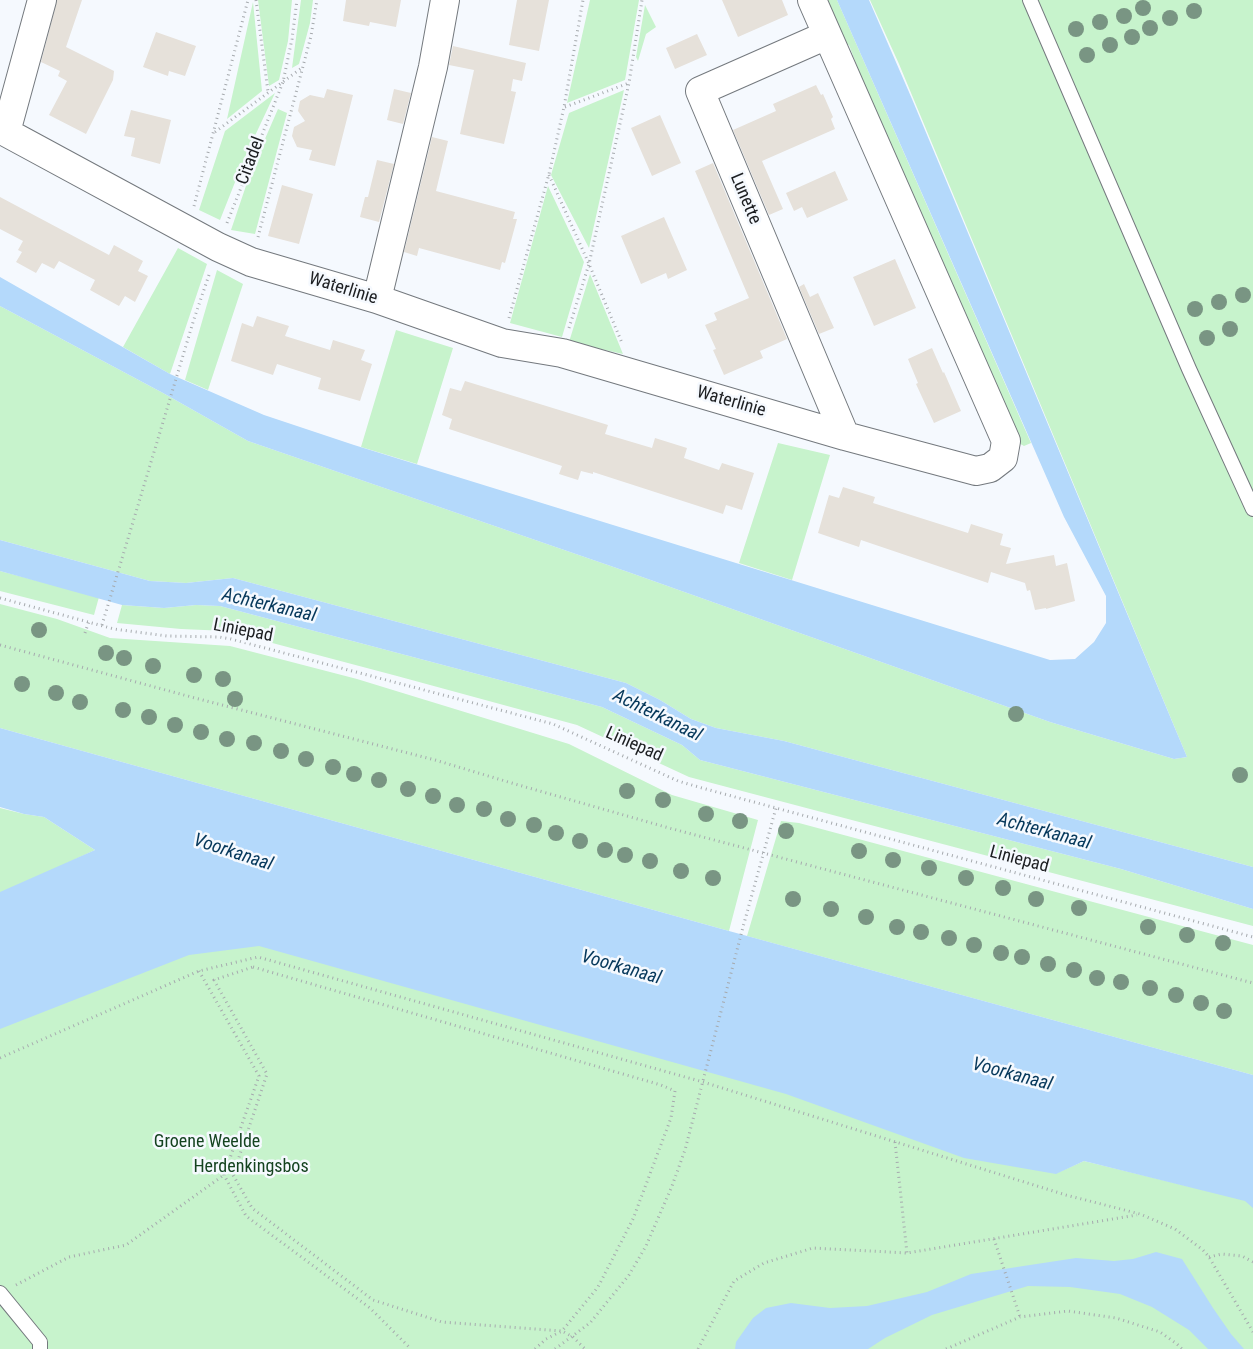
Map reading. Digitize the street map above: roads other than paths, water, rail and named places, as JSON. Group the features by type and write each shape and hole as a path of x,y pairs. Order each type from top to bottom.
{"street":[{"path":"3,131 42,0"},
{"path":"377,299 433,66 445,0"},
{"name":"Waterlinie","path":"3,131 218,247 251,262 377,299 502,343 562,353 845,436 976,470 990,468 1003,458 1006,441 812,0"},
{"name":"Lunette","path":"827,35 700,91 845,436"}],"lane":[{"path":"1030,0 1185,360 1253,509"},
{"path":"0,1293 40,1342 40,1349"}],"water":[{"path":"837,0 869,0 1187,757 1174,759 1050,722 631,573 248,441 163,393 0,306 0,277 170,374 264,415 354,445 1050,660 1075,659 1094,642 1106,623 1106,596 1064,517"},
{"name":"Achterkanaal","path":"0,540 150,581 186,583 233,578 626,683 660,700 691,719 716,728 784,741 1253,867 1253,909 1121,869 700,760 682,745 602,707 220,606 196,605 164,608 122,605 0,571"},
{"name":"Voorkanaal","path":"0,728 1253,1075 1253,1208 1245,1201 1084,1161 1056,1174 964,1158 786,1094 259,946 189,955 0,1029 0,892 95,850 44,817 24,814 0,807"},
{"path":"1156,1252 1182,1259 1213,1308 1244,1349 1208,1349 1189,1330 1152,1307 1120,1294 1070,1287 1028,1286 932,1315 885,1338 868,1349 735,1349 736,1342 753,1318 766,1308 791,1303 830,1308 867,1306 927,1292 971,1274 1076,1258 1114,1261 1133,1259"}],"park label":[{"name":"Groene Weelde","path":"207,1142"},
{"name":"Herdenkingsbos","path":"251,1167"}]}
